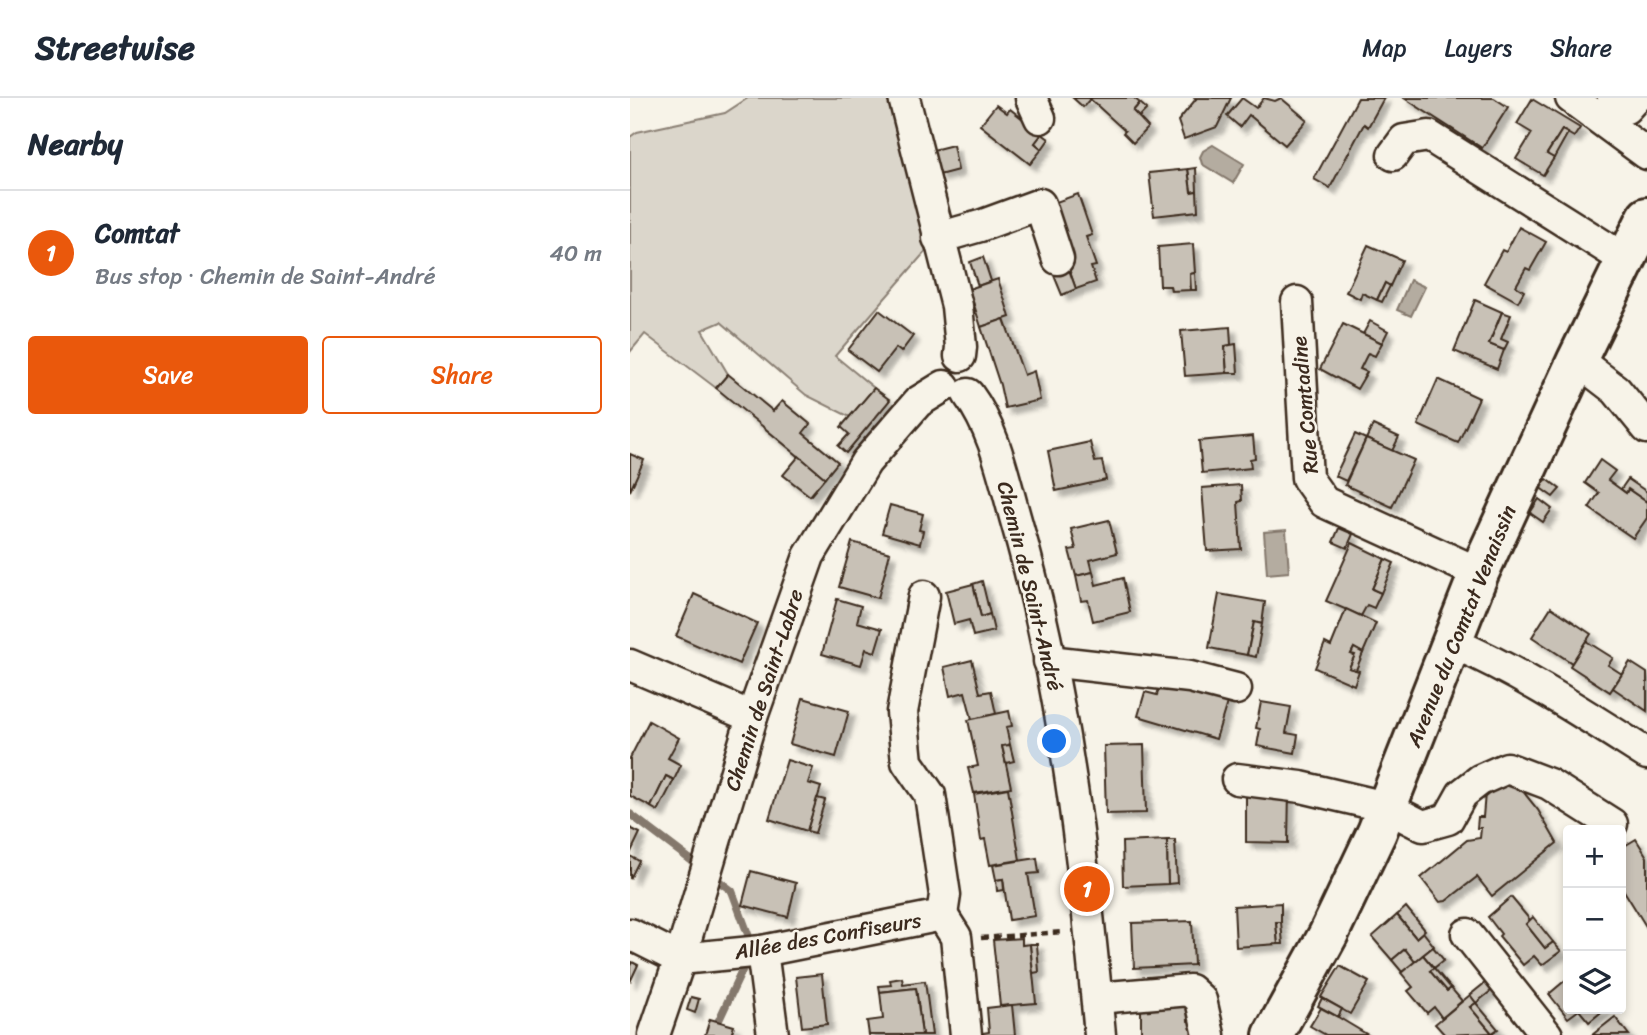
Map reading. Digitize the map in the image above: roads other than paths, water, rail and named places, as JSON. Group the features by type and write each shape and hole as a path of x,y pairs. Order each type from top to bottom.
{"main road":[{"name":"Avenue du Comtat Venaissin","path":"1273,1035 1328,936 1377,832 1479,573 1577,360 1638,244"}],"street":[{"path":"1571,98 1647,154"},
{"path":"1613,98 1626,107 1635,98"},
{"path":"914,103 938,238 957,306 960,356 972,360 980,372 978,385 956,390"},
{"path":"1393,155 1404,140 1429,136 1638,244"},
{"path":"938,238 1040,204 1058,259"},
{"name":"Rue Comtadine","path":"1297,302 1307,478 1324,502 1479,573"},
{"path":"1577,360 1616,390 1647,428"},
{"name":"Chemin de Saint-André","path":"956,390 983,416 994,444 1027,559 1072,776 1091,932 1100,1035"},
{"name":"Chemin de Saint-Labre","path":"654,1035 680,959 752,717 809,556 866,462 918,402 956,390"},
{"name":"Allée des Confiseurs","path":"680,959 949,926 930,794 907,762 902,712 924,596"},
{"path":"1453,643 1496,662 1542,688 1647,754"},
{"path":"1049,661 1190,677 1236,689"},
{"path":"630,665 752,717"},
{"path":"1237,779 1301,787 1386,807 1423,826 1448,819 1462,794 1480,780 1507,768 1549,784 1612,824"},
{"path":"949,926 966,1035"},
{"path":"630,934 680,959"},
{"path":"1467,934 1547,1035"},
{"path":"762,951 773,1035"},
{"path":"1097,998 1190,990 1201,1000 1209,1035"}],"waterway":[{"path":"630,814 700,867"},
{"path":"711,875 732,891 752,945"},
{"path":"712,1035 747,960"}],"place":[{"name":"Comtat","path":"1087,889"}]}
